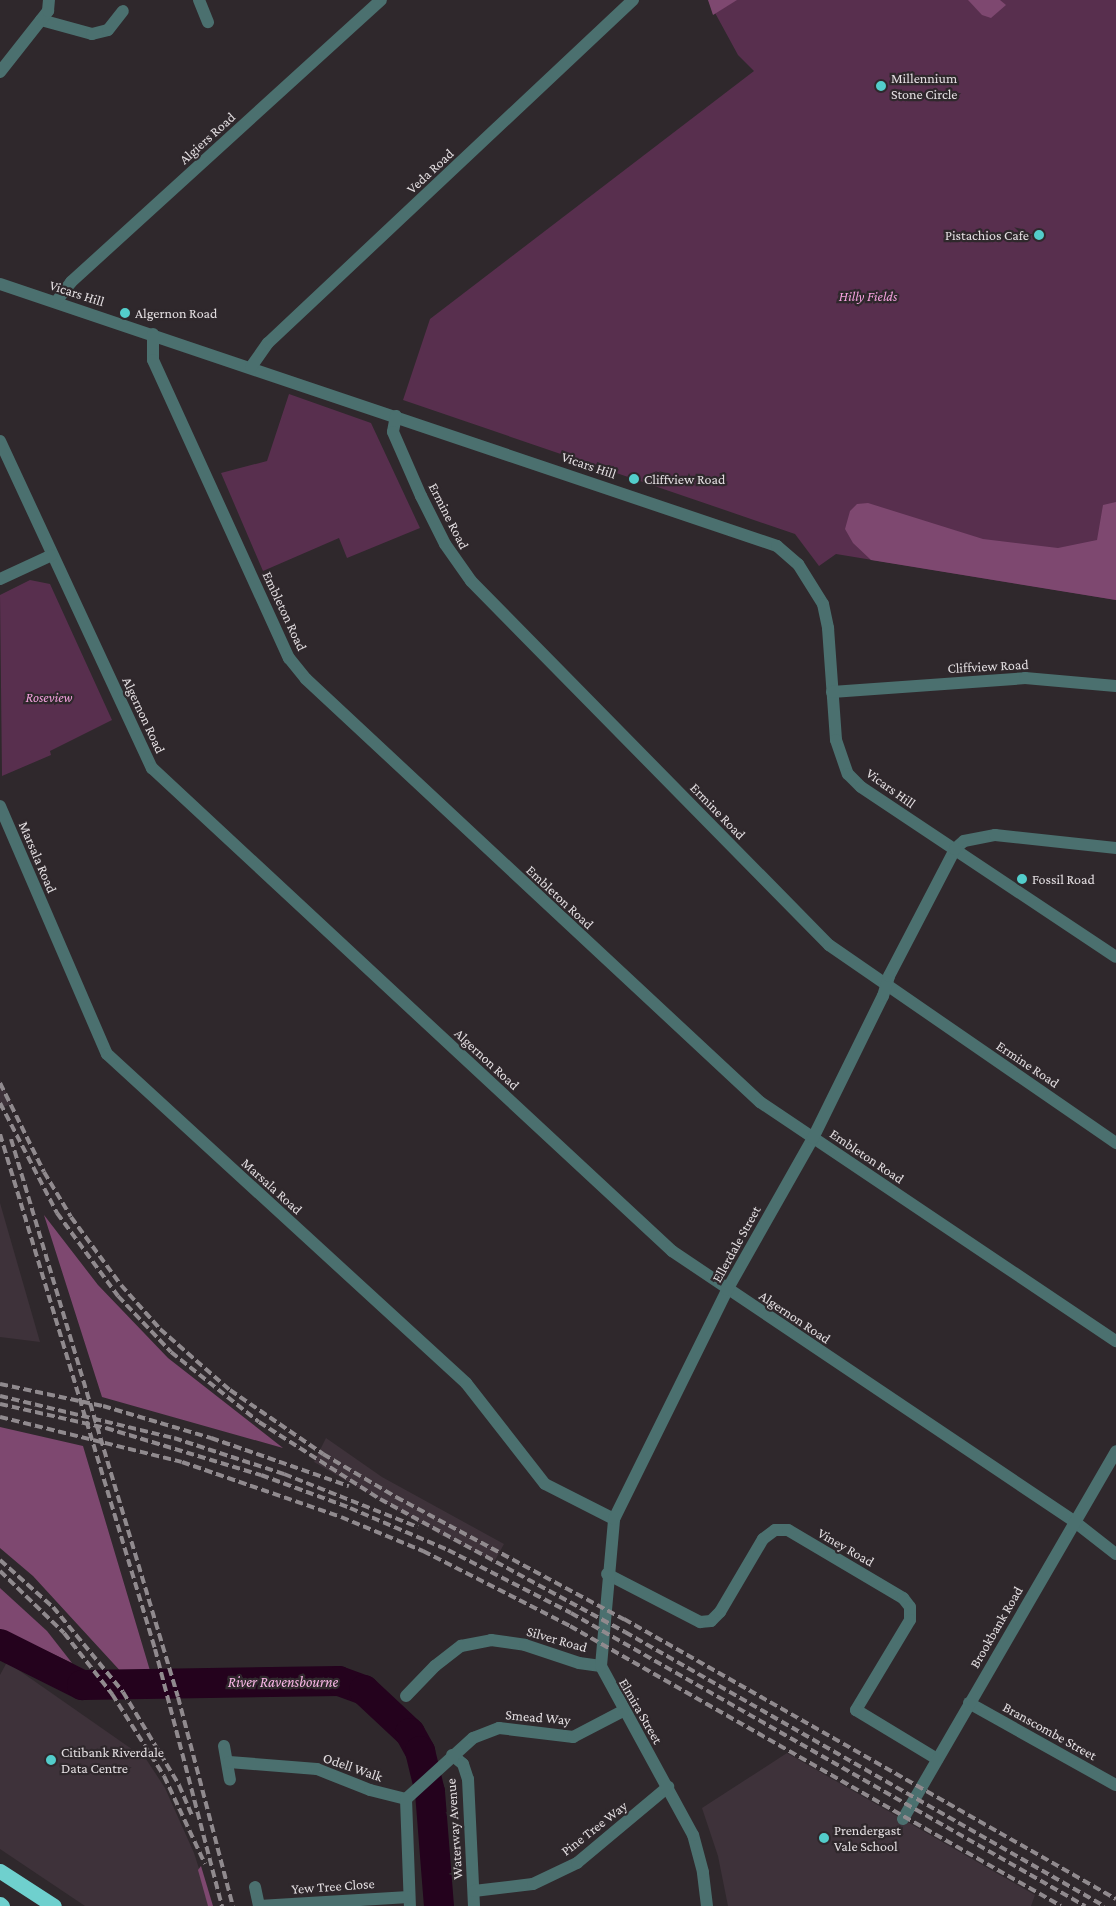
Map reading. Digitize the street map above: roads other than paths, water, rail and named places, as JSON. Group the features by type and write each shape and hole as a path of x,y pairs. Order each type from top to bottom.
{"highway":[{"path":"0,1871 54,1906"}],"street":[{"path":"0,72 41,20 50,0"},
{"path":"199,0 208,22"},
{"name":"Algiers Road","path":"56,302 71,282 381,0"},
{"name":"Veda Road","path":"250,367 268,343 633,0"},
{"path":"41,20 92,34 108,30 123,10"},
{"name":"Vicars Hill","path":"0,284 153,334 777,546 798,564 822,604 828,628 836,740 848,774 860,787 1116,957"},
{"name":"Embleton Road","path":"153,334 153,360 289,658 331,703 760,1102 1116,1341"},
{"name":"Ermine Road","path":"396,416 393,432 421,496 445,544 471,581 829,945 1116,1143"},
{"name":"Algernon Road","path":"0,441 152,768 672,1251 727,1290 1075,1522 1116,1554"},
{"path":"0,579 52,555"},
{"name":"Cliffview Road","path":"832,692 1025,678 1116,686"},
{"name":"Marsala Road","path":"0,806 97,1036 107,1054 466,1383 545,1484 614,1519"},
{"path":"886,986 955,849 964,841 995,835 1116,848"},
{"name":"Ellerdale Street","path":"614,1519 727,1290 813,1138 886,986"},
{"name":"Brookbank Road","path":"903,1819 1116,1451"},
{"path":"600,1666 607,1574 614,1519"},
{"name":"Viney Road","path":"607,1574 700,1622 711,1620 720,1612 763,1539 774,1530 788,1530 903,1598 910,1607 910,1620 856,1710 937,1760"},
{"name":"Silver Road","path":"406,1696 435,1666 461,1646 491,1640 526,1644 579,1662 600,1666"},
{"name":"Elmira Street","path":"600,1666 623,1711 668,1787 693,1835 703,1872 707,1906"},
{"name":"Branscombe Street","path":"969,1703 1116,1784"},
{"name":"Smead Way","path":"410,1796 428,1776 473,1738 499,1728 573,1737 623,1711"},
{"path":"224,1746 229,1762 230,1779"},
{"name":"Waterway Avenue","path":"452,1755 463,1764 468,1778 474,1906"},
{"name":"Odell Walk","path":"229,1762 318,1769 370,1790 410,1796"},
{"name":"Pine Tree Way","path":"474,1891 533,1884 577,1863 668,1787"},
{"path":"409,1901 410,1796"},
{"name":"Yew Tree Close","path":"255,1887 259,1906 409,1901"}],"waterway":[{"name":"River Ravensbourne","path":"0,1644 82,1685 339,1681 364,1690 410,1733 420,1751 430,1792 439,1906"}],"railway":[{"path":"0,1083 44,1172 71,1217 121,1285 160,1329 230,1390 323,1454 396,1497 624,1619 1116,1899"},
{"path":"0,1103 57,1213 118,1296 171,1352 259,1422 380,1499 625,1632 1104,1906"},
{"path":"0,1134 155,1649 222,1906"},
{"path":"11,1139 178,1697 233,1906"},
{"path":"0,1384 103,1406 211,1438 349,1486"},
{"path":"0,1396 174,1438 284,1474 418,1527"},
{"path":"0,1404 106,1428 261,1475 350,1508 448,1550 571,1613 1085,1906"},
{"path":"0,1417 182,1462 341,1517 423,1551 570,1626 1061,1906"},
{"path":"0,1560 53,1607 123,1692 179,1785 192,1815"},
{"path":"0,1571 64,1633 112,1694 164,1776 205,1864"}],"place":[{"name":"Millennium Stone Circle","path":"881,86"},
{"name":"Pistachios Cafe","path":"1039,235"},
{"name":"Algernon Road","path":"125,313"},
{"name":"Cliffview Road","path":"634,479"},
{"name":"Fossil Road","path":"1022,879"},
{"name":"Citibank Riverdale Data Centre","path":"51,1760"},
{"name":"Prendergast Vale School","path":"824,1838"}],"park label":[{"name":"Hilly Fields","path":"868,296"},
{"name":"Roseview","path":"49,697"}]}
